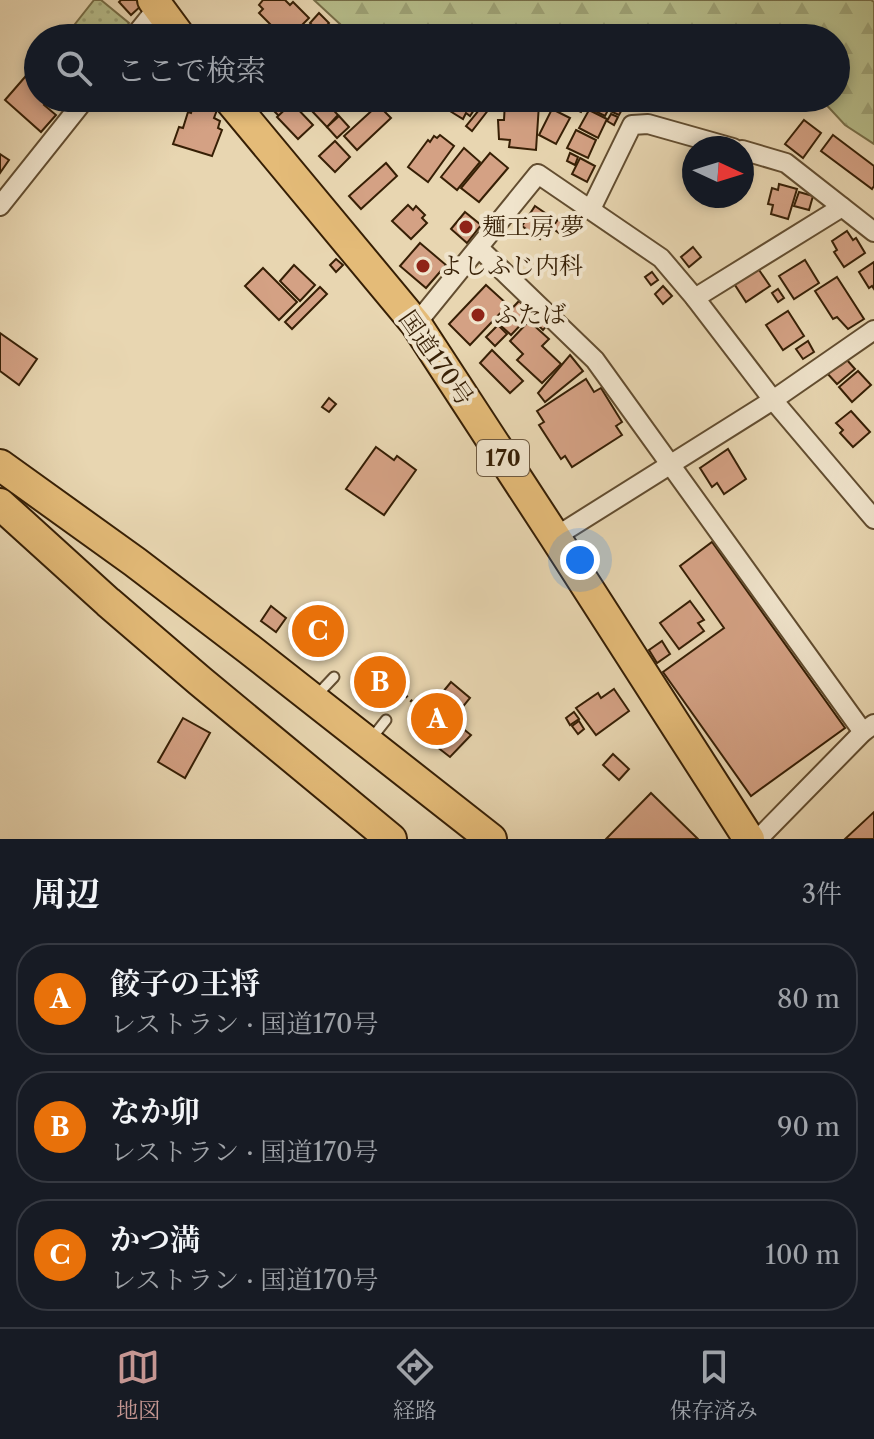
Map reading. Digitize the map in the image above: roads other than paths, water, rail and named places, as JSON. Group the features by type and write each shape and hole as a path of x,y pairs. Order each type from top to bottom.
{"highway":[{"path":"156,4 171,24"},
{"name":"国道170号","path":"240,112 416,324 516,490 555,537 749,839"},
{"path":"0,465 135,562 324,688 368,743 491,839"},
{"path":"0,504 188,671 391,839"}],"street":[{"path":"142,24 156,4"},
{"path":"0,206 75,112"},
{"path":"591,209 632,125 648,124 690,136"},
{"path":"754,154 786,163 874,232"},
{"path":"416,324 459,261 479,248 538,174 661,258 773,400 874,519"},
{"path":"695,298 842,207"},
{"path":"479,248 595,360 868,728 758,839"},
{"path":"555,537 871,337"}],"lane":[{"path":"368,743 386,720"}],"place":[{"name":"麺工房 夢","path":"466,227"},
{"name":"よしふじ内科","path":"423,266"},
{"name":"ふたば","path":"478,315"},
{"name":"かつ満","path":"318,631"},
{"name":"なか卯","path":"380,682"},
{"name":"餃子の王将","path":"437,719"}]}
